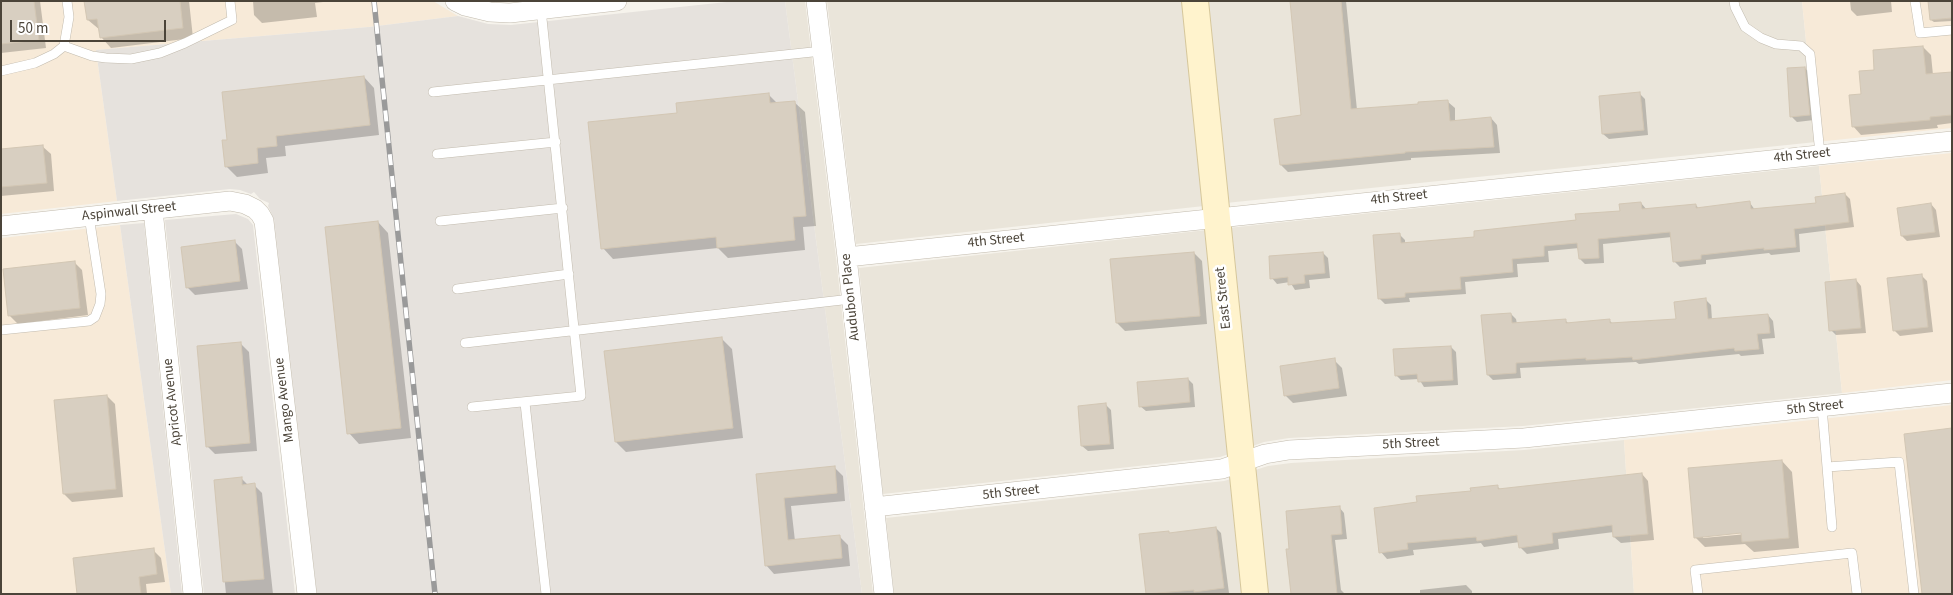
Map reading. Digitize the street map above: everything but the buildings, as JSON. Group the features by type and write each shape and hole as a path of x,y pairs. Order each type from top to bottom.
{"street":[{"path":"455,1 465,6 490,12 617,1"},
{"name":"Audubon Place","path":"816,1 847,257 884,594"},
{"name":"East Street","path":"1195,1 1240,463 1255,594"},
{"name":"4th Street","path":"847,257 1952,140"},
{"name":"Aspinwall Street","path":"1,226 230,202 245,204 255,209"},
{"name":"Mango Avenue","path":"255,209 264,221 307,594"},
{"name":"Apricot Avenue","path":"153,210 193,594"},
{"name":"5th Street","path":"874,508 1222,469 1265,454 1289,450 1524,438 1952,392"}],"lane":[{"path":"1,71 35,64 54,54 64,46 69,17 67,1"},
{"path":"64,46 92,56 106,58 130,59 160,53 179,47 232,20 230,1"},
{"path":"1734,1 1745,26 1761,38 1776,44 1801,46 1810,54 1820,154"},
{"path":"1915,1 1920,32 1952,30"},
{"path":"472,407 581,396 541,9"},
{"path":"433,92 822,51"},
{"path":"436,154 556,142"},
{"path":"440,221 563,208"},
{"path":"1,330 89,321 95,316 100,304 101,294 89,216"},
{"path":"457,289 569,274"},
{"path":"465,343 851,298"},
{"path":"525,403 546,594"},
{"path":"1822,407 1832,527"},
{"path":"1827,467 1899,462 1914,594"},
{"path":"1698,594 1695,570 1852,553 1857,594"}],"shaded area":[{"path":"1,1 433,1 458,16 369,27 96,50 117,201 1,214"},
{"path":"736,1 785,1 862,594 317,594 274,219 268,206 269,203 260,199 254,192 251,194 230,189 117,201 96,50 369,27 458,16 488,24 511,25"},
{"path":"785,1 805,1 836,258 873,594 862,594"},
{"path":"827,1 1184,1 1204,206 856,244"},
{"path":"1206,1 1802,1 1816,142 1226,203"},
{"path":"1802,1 1952,1 1952,128 1816,142"},
{"path":"1952,153 1952,380 1842,393 1819,166"},
{"path":"1819,166 1842,393 1523,426 1289,438 1264,442 1250,447 1228,228"},
{"path":"236,214 248,219 253,225 295,594 204,594 165,220"},
{"path":"144,223 182,594 171,594 120,225"},
{"path":"120,225 171,594 1,594 1,238"},
{"path":"1207,230 1229,454 1220,457 883,494 859,268"},
{"path":"1952,405 1952,594 1634,594 1624,440"},
{"path":"1624,440 1634,594 1266,594 1252,471 1268,466 1291,463 1524,450"},
{"path":"1231,479 1244,594 894,594 886,518"}],"railway":[{"path":"374,1 435,594"}]}
